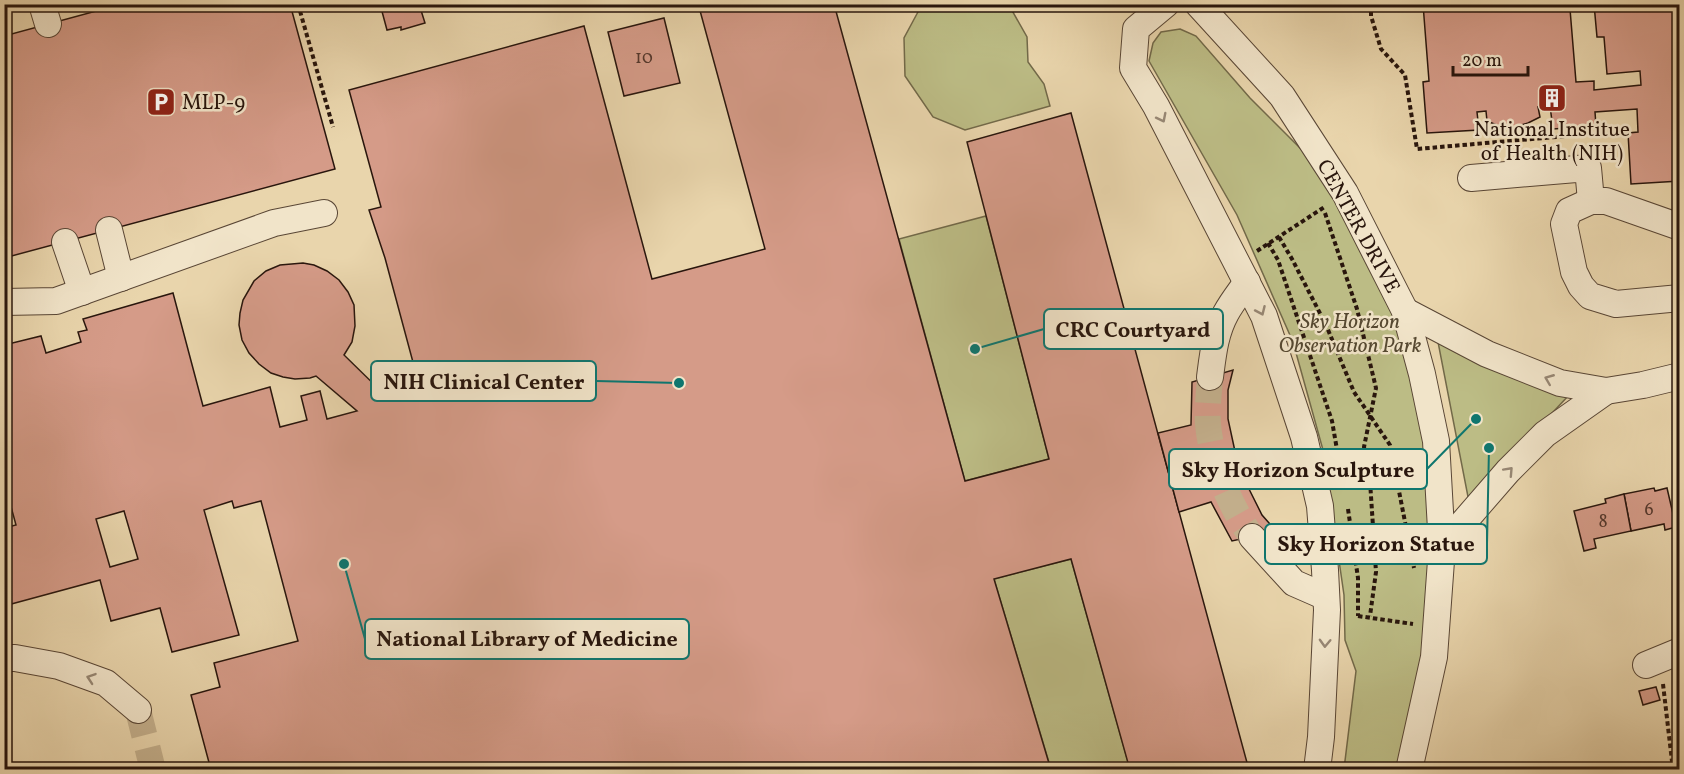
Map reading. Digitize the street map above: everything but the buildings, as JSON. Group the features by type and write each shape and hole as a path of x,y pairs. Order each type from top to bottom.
{"street":[{"path":"1166,4 1136,29 1133,68 1156,106 1264,316 1306,448 1320,506 1327,610 1321,737 1317,770"},
{"name":"CENTER DRIVE","path":"1198,4 1282,96 1345,193 1405,311 1422,374 1436,441 1442,547 1434,657 1409,770"},
{"path":"1471,178 1588,168 1591,201"},
{"path":"1680,227 1606,201 1591,201 1569,211 1564,224 1574,272 1581,286 1590,296 1616,304 1680,298"},
{"path":"4,302 56,301 274,223 324,213"},
{"path":"109,230 121,278"},
{"path":"65,242 82,292"},
{"path":"1210,376 1217,333 1226,312 1247,282"},
{"path":"1405,311 1487,354 1560,383 1606,391 1642,386 1680,376"},
{"path":"1442,547 1508,471 1545,434 1606,391"},
{"path":"1252,537 1294,583 1326,597"},
{"path":"1646,665 1680,651"},
{"path":"4,658 59,666 106,683 138,710"}],"path":[{"path":"298,4 333,127"},
{"path":"1371,4 1371,16 1381,50 1405,75 1417,149 1590,134"},
{"path":"1323,208 1357,309 1377,388 1364,447 1370,481 1376,572 1370,616"},
{"path":"1254,253 1311,214"},
{"path":"1279,237 1326,325 1354,392 1390,445 1414,577"},
{"path":"1350,615 1410,623"},
{"path":"1418,618 1418,625"},
{"path":"1663,687 1672,770"}],"green space":[{"path":"935,5 1003,5 1010,7 1027,37 1028,62 1044,84 1050,106 965,130 933,117 905,76 904,38 919,10"},
{"name":"Sky Horizon Observation Park","path":"1180,29 1196,36 1250,98 1345,193 1405,311 1442,547 1409,769 1344,769 1356,671 1345,640 1344,595 1323,450 1293,342 1237,215 1149,61 1153,43 1161,32"},
{"path":"986,216 1049,459 965,481 899,239"},
{"path":"1438,342 1569,395 1469,502"},
{"path":"1071,559 1130,769 1051,769 994,579"}],"tunnel":[{"path":"1210,377 1208,418 1213,453 1229,498 1252,537"},
{"path":"138,710 153,770"}],"place":[{"name":"National Institue of Health (NIH)","path":"1552,98"},
{"name":"MLP-9","path":"161,102"},
{"name":"CRC Courtyard","path":"975,349"},
{"name":"NIH Clinical Center","path":"679,383"},
{"name":"Sky Horizon Sculpture","path":"1476,419"},
{"name":"Sky Horizon Statue","path":"1489,448"},
{"name":"National Library of Medicine","path":"344,564"}]}
